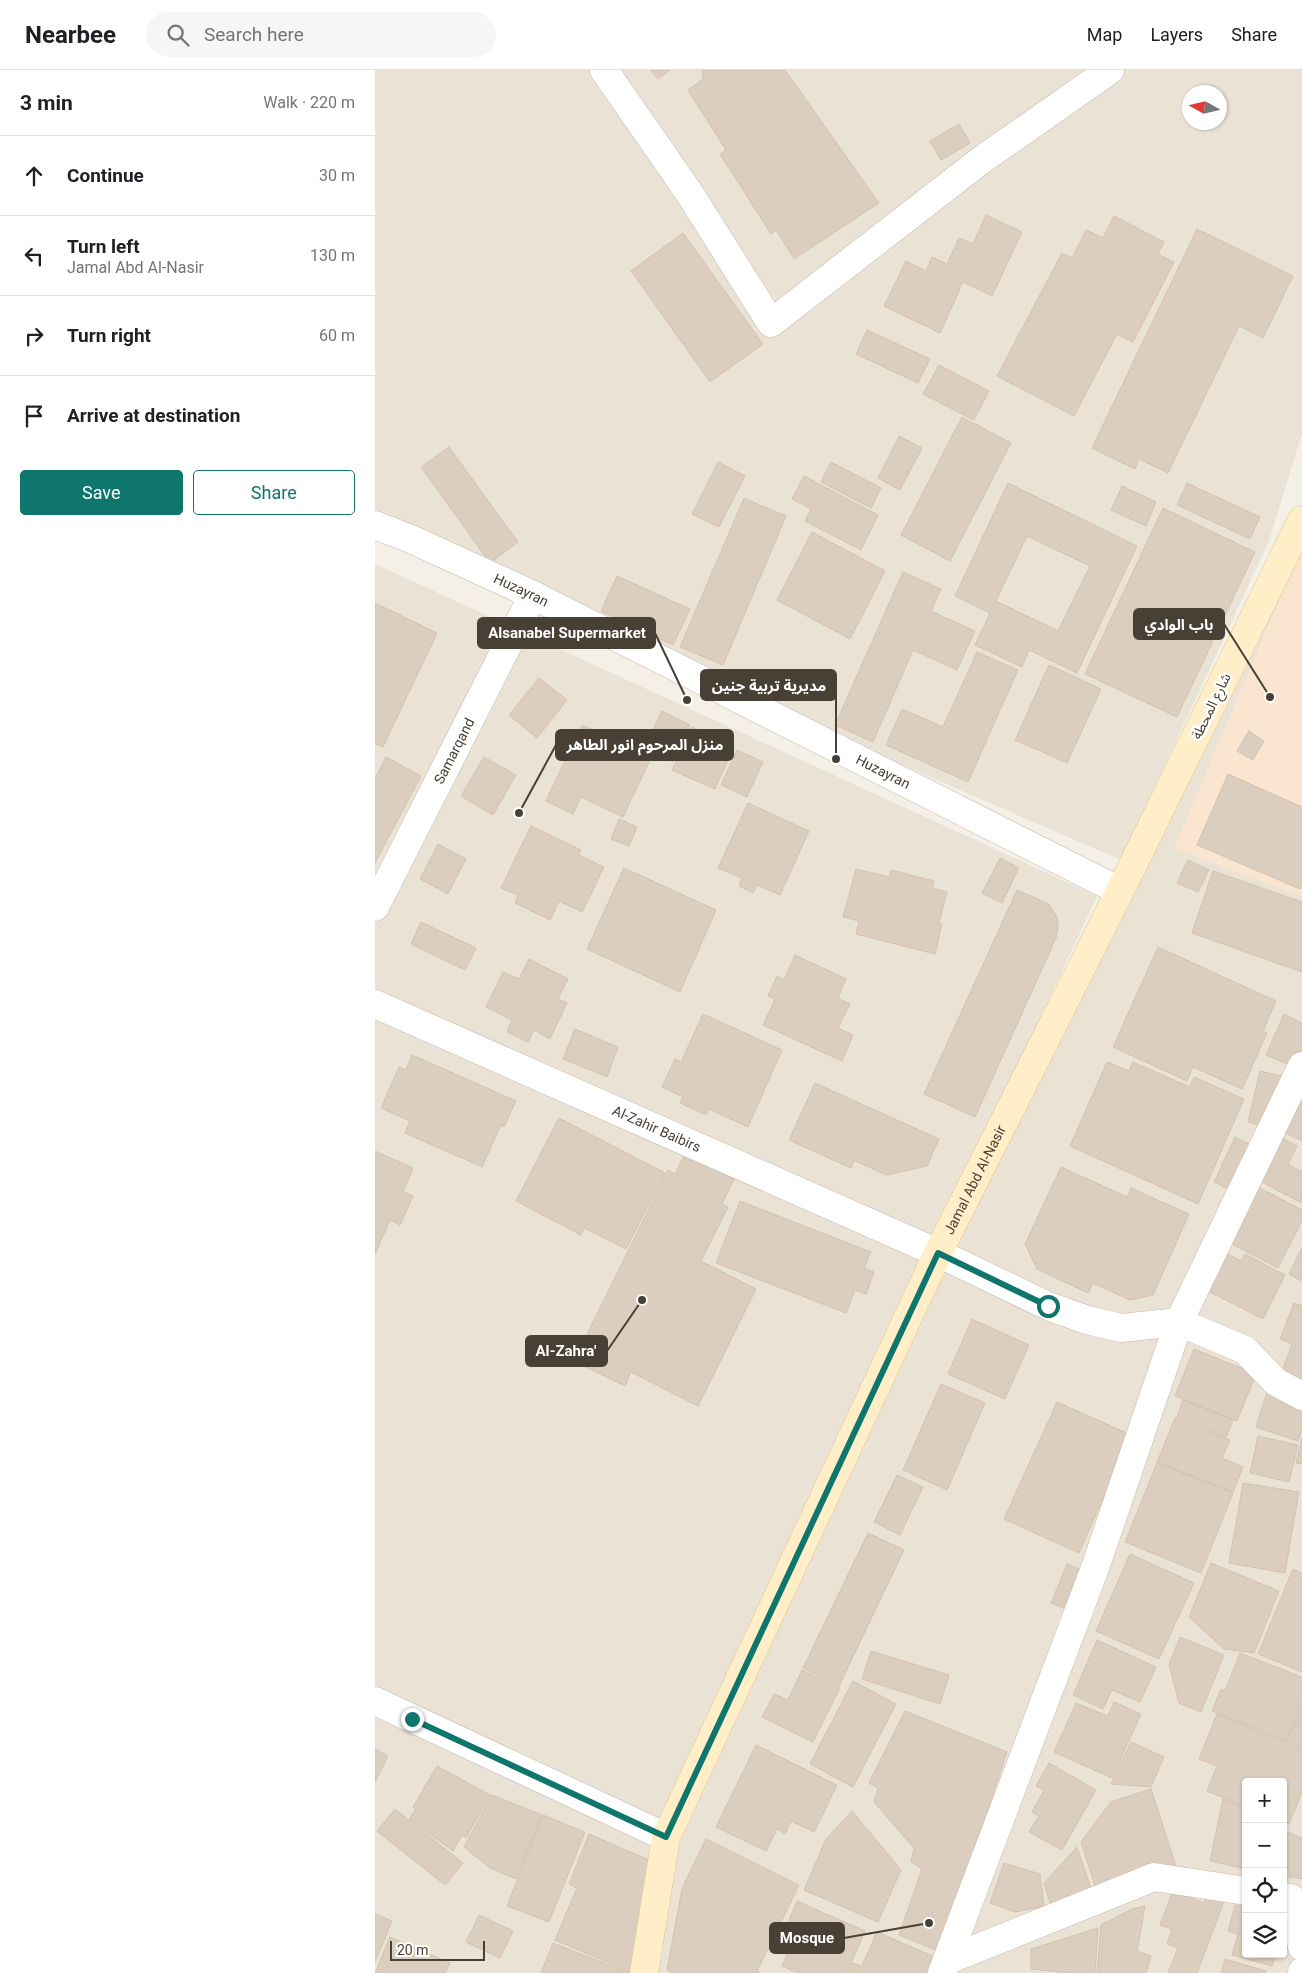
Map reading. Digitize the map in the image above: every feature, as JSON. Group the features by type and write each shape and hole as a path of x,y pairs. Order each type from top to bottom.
{"main road":[{"name":"شارع المحطة","path":"1120,891 1302,522"},
{"name":"Jamal Abd Al-Nasir","path":"644,1973 666,1837 938,1253 1120,891"}],"street":[{"path":"604,70 690,194 771,322 979,161 1110,70"},
{"name":"Huzayran","path":"375,525 411,539 533,595 1120,891"},
{"name":"Samarqand","path":"375,907 533,595"},
{"name":"Al-Zahir Baibirs","path":"375,1004 938,1253 1048,1306 1087,1320 1121,1328 1179,1322"},
{"path":"945,1967 1095,1568 1179,1322 1302,1066"},
{"path":"1179,1322 1245,1350 1276,1382 1302,1396"},
{"path":"375,1701 666,1837"},
{"path":"945,1967 1154,1876 1242,1890"},
{"path":"1292,1897 1302,1947"}],"shaded area":[{"path":"375,70 1302,70 1302,434 1269,541 1121,860 375,536"},
{"path":"1302,521 1302,1973 375,1973 375,564 1097,896 831,1468"},
{"path":"1302,546 1302,897 1174,848"}],"building":[{"path":"651,70 670,70 658,79"},
{"path":"702,70 785,70 879,203 794,259 776,230 771,234 720,154 726,150 688,90 703,79"},
{"path":"959,124 970,143 941,160 930,141"},
{"path":"986,215 1022,232 992,296 963,282 940,333 884,306 906,261 926,271 932,257 947,264 959,238 973,244"},
{"path":"1114,216 1164,242 1158,254 1174,262 1133,342 1117,334 1074,416 997,376 1062,253 1072,258 1086,230 1103,238"},
{"path":"1197,229 1293,276 1263,338 1239,326 1168,473 1139,459 1135,469 1092,448"},
{"path":"683,233 763,344 710,382 631,271"},
{"path":"867,330 930,359 918,383 856,354"},
{"path":"939,365 989,391 974,420 923,394"},
{"path":"962,417 1011,443 950,561 901,535"},
{"path":"899,436 922,448 900,490 878,478"},
{"path":"449,447 518,542 490,563 421,467"},
{"path":"718,462 745,476 719,527 692,514"},
{"path":"831,462 881,488 871,508 821,482"},
{"path":"804,476 878,515 861,550 805,521 811,509 792,499"},
{"path":"1008,483 1137,546 1077,673 1029,650 1022,667 975,645 990,613 955,596","holes":["1027,536 1090,566 1058,631 996,601"]},
{"path":"1187,483 1260,517 1250,539 1177,505"},
{"path":"1122,486 1156,502 1146,526 1111,510"},
{"path":"744,498 786,516 723,665 680,647"},
{"path":"1163,508 1255,552 1177,717 1085,674"},
{"path":"812,532 885,571 850,639 777,600"},
{"path":"903,572 941,589 931,611 975,631 957,670 913,650 873,742 835,725"},
{"path":"617,576 690,609 673,645 601,611"},
{"path":"375,603 437,633 383,747 375,744"},
{"path":"977,652 1018,670 968,782 886,745 902,709 943,727"},
{"path":"1049,665 1101,689 1067,763 1015,740"},
{"path":"539,678 567,700 537,738 509,715"},
{"path":"662,711 690,725 673,762 644,748"},
{"path":"582,725 651,758 623,817 581,797 573,814 546,801"},
{"path":"692,727 734,747 715,789 672,770"},
{"path":"1249,731 1264,741 1253,760 1237,751"},
{"path":"737,750 763,762 747,797 721,785"},
{"path":"386,757 421,776 375,863 375,779"},
{"path":"484,757 516,775 493,815 461,796"},
{"path":"1228,774 1302,807 1302,884 1300,889 1197,845"},
{"path":"748,803 809,831 780,895 757,885 753,893 739,886 742,878 718,868"},
{"path":"619,819 637,827 629,846 611,839"},
{"path":"531,826 581,850 579,855 604,867 582,912 559,901 550,920 515,903 518,895 501,888"},
{"path":"438,844 466,859 448,894 420,879"},
{"path":"1000,858 1019,868 1002,903 982,893"},
{"path":"1188,860 1209,870 1198,892 1177,883"},
{"path":"624,868 716,910 680,992 587,949"},
{"path":"856,869 889,877 891,870 934,881 932,888 947,892 939,923 942,924 935,954 856,934 859,921 843,917"},
{"path":"1213,871 1302,902 1302,972 1192,933"},
{"path":"1017,890 1049,904 1057,918 1058,928 1056,938 975,1117 924,1094"},
{"path":"421,922 476,948 465,970 411,944"},
{"path":"1158,947 1276,1001 1263,1031 1267,1033 1242,1089 1193,1067 1187,1081 1113,1047"},
{"path":"795,955 846,979 838,998 850,1004 838,1028 853,1035 842,1061 763,1025 775,999 768,996 777,976 784,980"},
{"path":"529,959 568,979 558,999 567,1003 550,1039 534,1030 528,1042 507,1032 512,1020 486,1007 503,972 519,979"},
{"path":"703,1014 782,1050 748,1127 709,1109 706,1115 680,1103 683,1097 662,1087 675,1059 681,1062"},
{"path":"1284,1014 1302,1023 1302,1049 1294,1067 1266,1055"},
{"path":"575,1029 618,1047 607,1077 563,1059"},
{"path":"412,1055 516,1101 504,1127 501,1125 482,1167 405,1133 410,1121 381,1108 399,1067 406,1070"},
{"path":"1107,1062 1129,1071 1133,1062 1190,1087 1194,1077 1244,1099 1198,1204 1070,1146"},
{"path":"1260,1071 1281,1076 1269,1127 1248,1122"},
{"path":"815,1083 939,1139 927,1166 886,1175 854,1160 851,1168 789,1140"},
{"path":"1302,1090 1302,1141 1278,1129"},
{"path":"559,1118 665,1173 626,1249 584,1228 581,1235 516,1201"},
{"path":"1276,1135 1297,1146 1288,1164 1302,1172 1302,1203 1254,1178"},
{"path":"1235,1137 1257,1148 1237,1193 1214,1182"},
{"path":"375,1151 413,1168 403,1192 413,1196 400,1225 390,1220 375,1254"},
{"path":"685,1154 734,1179 722,1204 728,1207 701,1261 756,1289 698,1406 631,1372 625,1386 574,1361 668,1170 675,1174"},
{"path":"1061,1167 1127,1197 1131,1188 1189,1214 1153,1295 1130,1300 1093,1283 1088,1293 1037,1269 1025,1244"},
{"path":"1254,1185 1302,1210 1302,1221 1278,1268 1226,1241"},
{"path":"740,1201 871,1252 864,1268 874,1272 866,1294 855,1290 846,1313 716,1263"},
{"path":"1302,1248 1302,1281 1289,1274"},
{"path":"1221,1251 1241,1261 1245,1254 1285,1275 1263,1319 1202,1288"},
{"path":"1294,1303 1302,1306 1302,1389 1279,1380 1292,1344 1280,1339"},
{"path":"972,1319 1029,1345 1005,1399 948,1374"},
{"path":"1194,1349 1256,1374 1237,1421 1175,1396"},
{"path":"941,1384 985,1403 947,1490 903,1470"},
{"path":"1268,1389 1302,1400 1302,1430 1298,1441 1256,1427"},
{"path":"1183,1400 1233,1420 1226,1437 1177,1417"},
{"path":"1057,1402 1131,1435 1079,1553 1004,1519"},
{"path":"1175,1418 1230,1440 1222,1458 1243,1467 1233,1492 1157,1462"},
{"path":"1258,1436 1298,1445 1289,1482 1250,1473"},
{"path":"1302,1438 1302,1464 1296,1463"},
{"path":"1157,1463 1233,1493 1201,1573 1125,1542"},
{"path":"897,1475 923,1487 900,1535 874,1522"},
{"path":"1243,1483 1299,1492 1285,1573 1229,1563"},
{"path":"868,1533 904,1550 839,1686 803,1668"},
{"path":"1130,1554 1194,1583 1159,1659 1096,1631"},
{"path":"1211,1563 1279,1591 1254,1653 1224,1649 1189,1617"},
{"path":"1067,1564 1087,1572 1071,1611 1051,1603"},
{"path":"1293,1569 1302,1573 1302,1672 1258,1654"},
{"path":"1180,1637 1224,1655 1201,1712 1179,1703 1169,1664"},
{"path":"1097,1640 1156,1667 1140,1702 1112,1690 1103,1709 1073,1695"},
{"path":"871,1651 949,1675 940,1704 862,1679"},
{"path":"1240,1653 1302,1677 1302,1700 1286,1741 1212,1711 1221,1689 1225,1691"},
{"path":"802,1670 840,1688 813,1742 762,1717 774,1694 788,1700"},
{"path":"853,1681 896,1704 853,1787 810,1764"},
{"path":"1114,1702 1141,1714 1112,1778 1054,1752 1076,1703 1108,1716"},
{"path":"1302,1705 1302,1747 1287,1741"},
{"path":"905,1711 1007,1752 940,1952 899,1935 922,1869 911,1862 914,1848 874,1802 878,1788 869,1783"},
{"path":"1217,1714 1302,1749 1302,1792 1289,1824 1287,1823 1287,1778 1242,1778 1242,1805 1207,1791 1217,1766 1199,1759"},
{"path":"1131,1742 1164,1757 1151,1787 1111,1784"},
{"path":"756,1745 837,1785 814,1832 791,1821 785,1834 777,1829 766,1851 716,1827"},
{"path":"375,1749 388,1756 375,1782"},
{"path":"1049,1763 1096,1790 1062,1850 1029,1832 1039,1816 1032,1812 1044,1790 1036,1786"},
{"path":"437,1766 490,1795 466,1838 462,1835 453,1851 409,1819 416,1809 413,1807"},
{"path":"1151,1789 1176,1866 1097,1892 1081,1842 1111,1802"},
{"path":"492,1795 542,1815 516,1879 490,1868 464,1847"},
{"path":"1223,1799 1242,1806 1242,1868 1210,1861"},
{"path":"395,1809 463,1863 445,1885 377,1831"},
{"path":"852,1811 901,1870 878,1922 804,1890 826,1839"},
{"path":"543,1815 585,1832 549,1922 507,1906"},
{"path":"1287,1832 1302,1838 1302,1879 1287,1877"},
{"path":"589,1834 651,1861 630,1972 555,1940 577,1888 569,1884"},
{"path":"706,1839 799,1885 757,1971 760,1973 673,1973 667,1970 682,1889"},
{"path":"1077,1847 1092,1891 1051,1905 1044,1883"},
{"path":"1004,1863 1040,1874 1044,1906 1015,1912 990,1903"},
{"path":"1209,1889 1226,1896 1197,1973 1168,1973 1178,1948 1167,1944 1172,1929 1160,1925 1173,1891 1204,1903"},
{"path":"797,1901 865,1931 847,1973 797,1973 782,1966 792,1943 781,1939"},
{"path":"1235,1905 1242,1907 1242,1958 1232,1955 1238,1934 1228,1931"},
{"path":"1145,1906 1137,1951 1151,1956 1146,1973 1097,1973 1101,1925 1132,1909"},
{"path":"375,1914 392,1921 375,1962"},
{"path":"479,1915 513,1931 500,1958 466,1942"},
{"path":"1098,1928 1095,1973 1068,1973 1031,1969 1031,1949"},
{"path":"877,1932 937,1958 931,1973 849,1973 853,1963 862,1966"},
{"path":"390,1937 450,1963 445,1973 375,1973"},
{"path":"553,1943 629,1973 541,1973"},
{"path":"1243,1958 1275,1958 1272,1966"},
{"path":"1225,1959 1266,1971 1265,1973 1221,1973"}],"place":[{"name":"باب الوادي","path":"1270,697"},
{"name":"Alsanabel Supermarket","path":"687,700"},
{"name":"مديرية تربية جنين","path":"836,759"},
{"name":"منزل المرحوم انور الطاهر","path":"519,813"},
{"name":"Al-Zahra'","path":"642,1300"},
{"name":"Mosque","path":"929,1923"}],"route":[{"path":"412,1719 666,1837 938,1253 1048,1306"}]}
